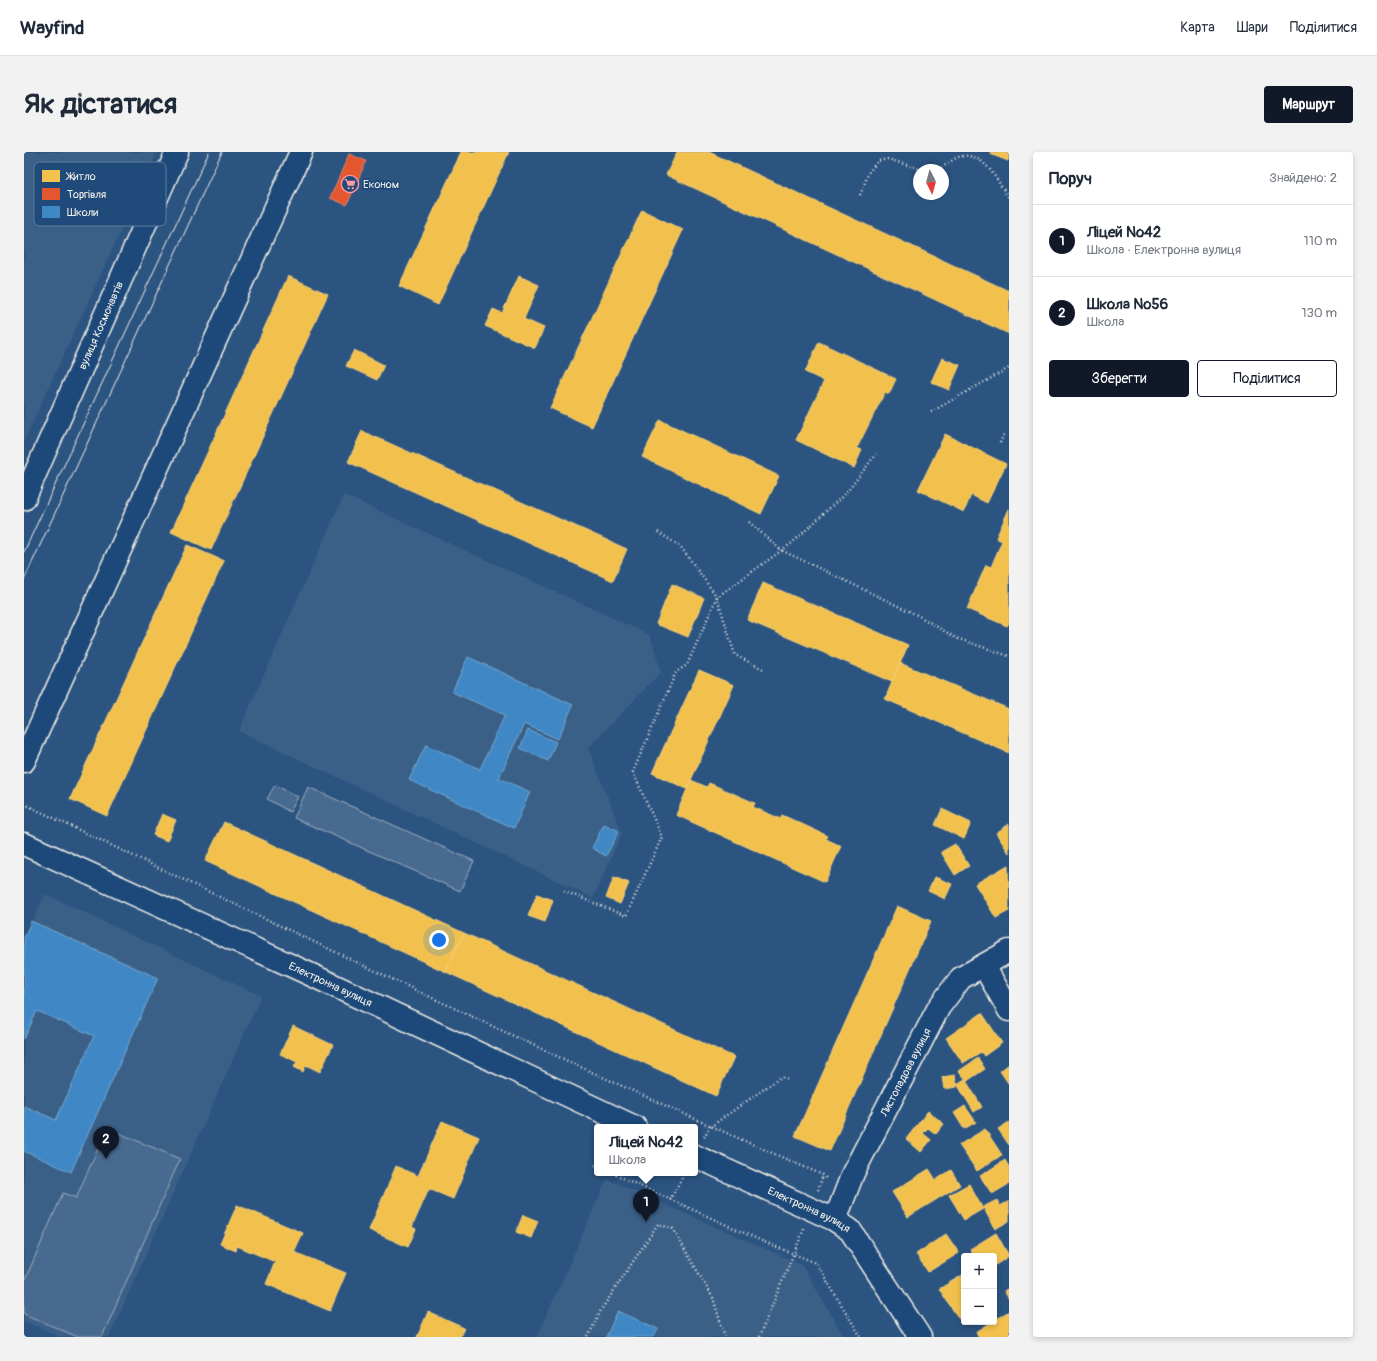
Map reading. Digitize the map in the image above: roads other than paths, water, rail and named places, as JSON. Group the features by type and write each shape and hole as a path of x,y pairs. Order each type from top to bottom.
{"street":[{"name":"вулиця Космонавтів","path":"166,177 177,152"},
{"path":"24,761 301,152"},
{"name":"вулиця Космонавтів","path":"24,499 144,226"},
{"name":"Електронна вулиця","path":"24,844 296,968 629,1124"},
{"name":"Листопадова вулиця","path":"835,1220 853,1173 939,1007 962,978 1009,951"},
{"path":"984,966 1009,1010"},
{"name":"Електронна вулиця","path":"699,1148 811,1211 835,1220 850,1230 920,1337"}],"tram line":[{"path":"24,552 209,152"},
{"path":"24,580 222,152"}],"place":[{"name":"Економ","path":"350,184"},
{"name":"Школа №56","path":"106,1159"},
{"name":"Ліцей №42","path":"646,1222"}]}
